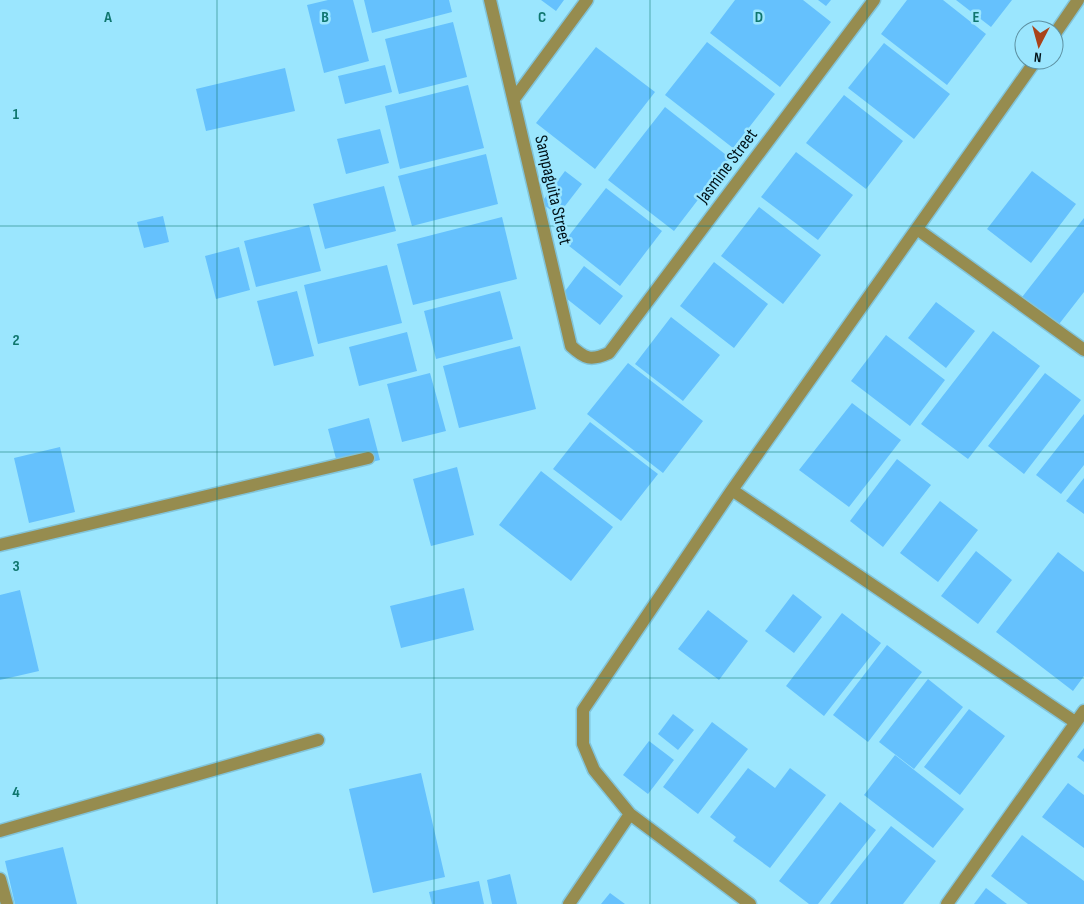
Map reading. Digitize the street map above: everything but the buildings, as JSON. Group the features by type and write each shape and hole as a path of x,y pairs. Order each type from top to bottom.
{"street":[{"name":"Sampaguita Street","path":"490,0 571,346 583,356 597,358 609,353"},
{"path":"514,99 587,0"},
{"name":"Jasmine Street","path":"609,353 874,0"},
{"path":"1064,20 1078,0"},
{"path":"750,904 630,814 594,770 583,744 583,710 732,490 1029,70"},
{"path":"917,229 1084,350"},
{"path":"0,545 368,458"},
{"path":"732,490 1075,722"},
{"path":"947,904 1084,711"},
{"path":"0,831 318,740"},
{"path":"569,904 630,814"},
{"path":"0,879 7,904"}]}
